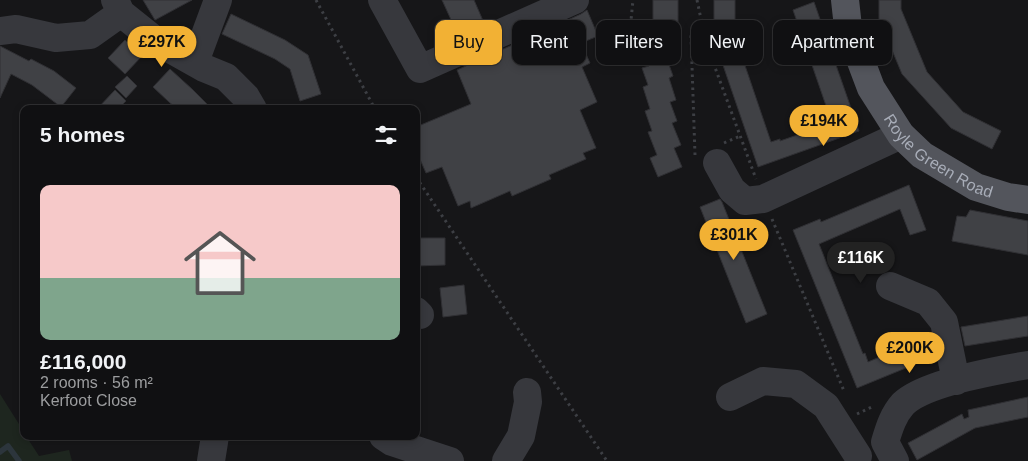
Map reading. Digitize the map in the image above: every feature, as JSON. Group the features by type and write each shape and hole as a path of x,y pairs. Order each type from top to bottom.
{"main road":[{"name":"Royle Green Road","path":"845,0 848,27 871,88 901,135 922,155 976,187 1008,197 1028,200"}],"street":[{"path":"195,62 218,0"},
{"path":"382,0 420,69 575,0"},
{"path":"0,31 16,29 56,38 90,35 118,6 156,41 226,77 246,97 251,105"},
{"path":"714,153 732,190 745,201 764,198 901,135"},
{"path":"890,286 928,302 944,322 956,381"},
{"path":"730,397 763,381 796,384 826,406 853,459 890,452 896,414 903,405 924,391 986,372 1028,365"},
{"path":"506,461 521,436 528,402 527,392"},
{"path":"211,461 214,440"},
{"path":"389,440 450,461"}],"path":[{"path":"316,0 373,105"},
{"path":"631,20 633,0"},
{"path":"697,0 701,20"},
{"path":"692,65 695,156 714,153 740,136"},
{"path":"714,65 764,198 847,397"},
{"path":"420,183 607,461"},
{"path":"854,415 895,396 903,405"}],"shaded area":[{"path":"0,394 20,426 20,440 29,440 39,456 69,450 72,461 0,461"}],"building":[{"path":"143,0 192,0 155,20"},
{"path":"442,0 474,0 483,20 451,20"},
{"path":"653,0 678,0 678,20 653,20"},
{"path":"714,0 735,0 735,20 714,20"},
{"path":"879,0 901,0 901,9 927,72 963,112 1001,131 992,149 951,128 902,74 892,50 892,20 879,19"},
{"path":"814,2 820,20 796,20 793,10"},
{"path":"587,10 596,31 596,37 586,41 586,20 568,20"},
{"path":"231,14 285,40 308,55 321,94 300,101 290,69 275,59 222,34"},
{"path":"125,40 142,56 125,74 108,58"},
{"path":"512,45 512,65 586,65 582,67 597,102 580,110 596,148 583,153 586,159 549,175 551,179 512,196 510,191 471,208 470,201 458,206 442,167 426,173 420,159 420,125 471,104 457,70 468,65 502,65 502,50"},
{"path":"0,46 54,71 76,88 63,105 58,105 32,85 11,74 0,98"},
{"path":"586,54 590,63 586,65"},
{"path":"669,65 673,76 669,78 676,100 670,102 677,121 672,123 681,145 674,148 682,167 658,177 650,158 657,155 648,132 652,131 645,111 650,109 643,87 648,85 642,68"},
{"path":"723,65 745,65 771,142 780,139 780,141 832,123 812,65 836,65 859,131 758,167"},
{"path":"170,69 208,105 173,105 153,87"},
{"path":"127,76 137,86 126,98 115,87"},
{"path":"115,90 126,101 122,105 101,105"},
{"path":"909,185 926,230 910,235 900,209 819,244 863,354 865,353 868,362 929,336 933,345 935,356 857,388 793,230 820,219 821,222"},
{"path":"720,199 767,314 746,323 700,207"},
{"path":"970,210 1028,221 1028,255 952,241 957,216 966,217"},
{"path":"420,238 445,238 445,265 420,266"},
{"path":"464,285 467,314 443,317 440,288"},
{"path":"1028,316 1028,336 965,346 961,327"},
{"path":"1028,397 1028,417 975,428 917,460 908,443 962,414 964,419 969,417 968,410"}],"waterway":[{"path":"0,452 8,446 19,461"}]}
